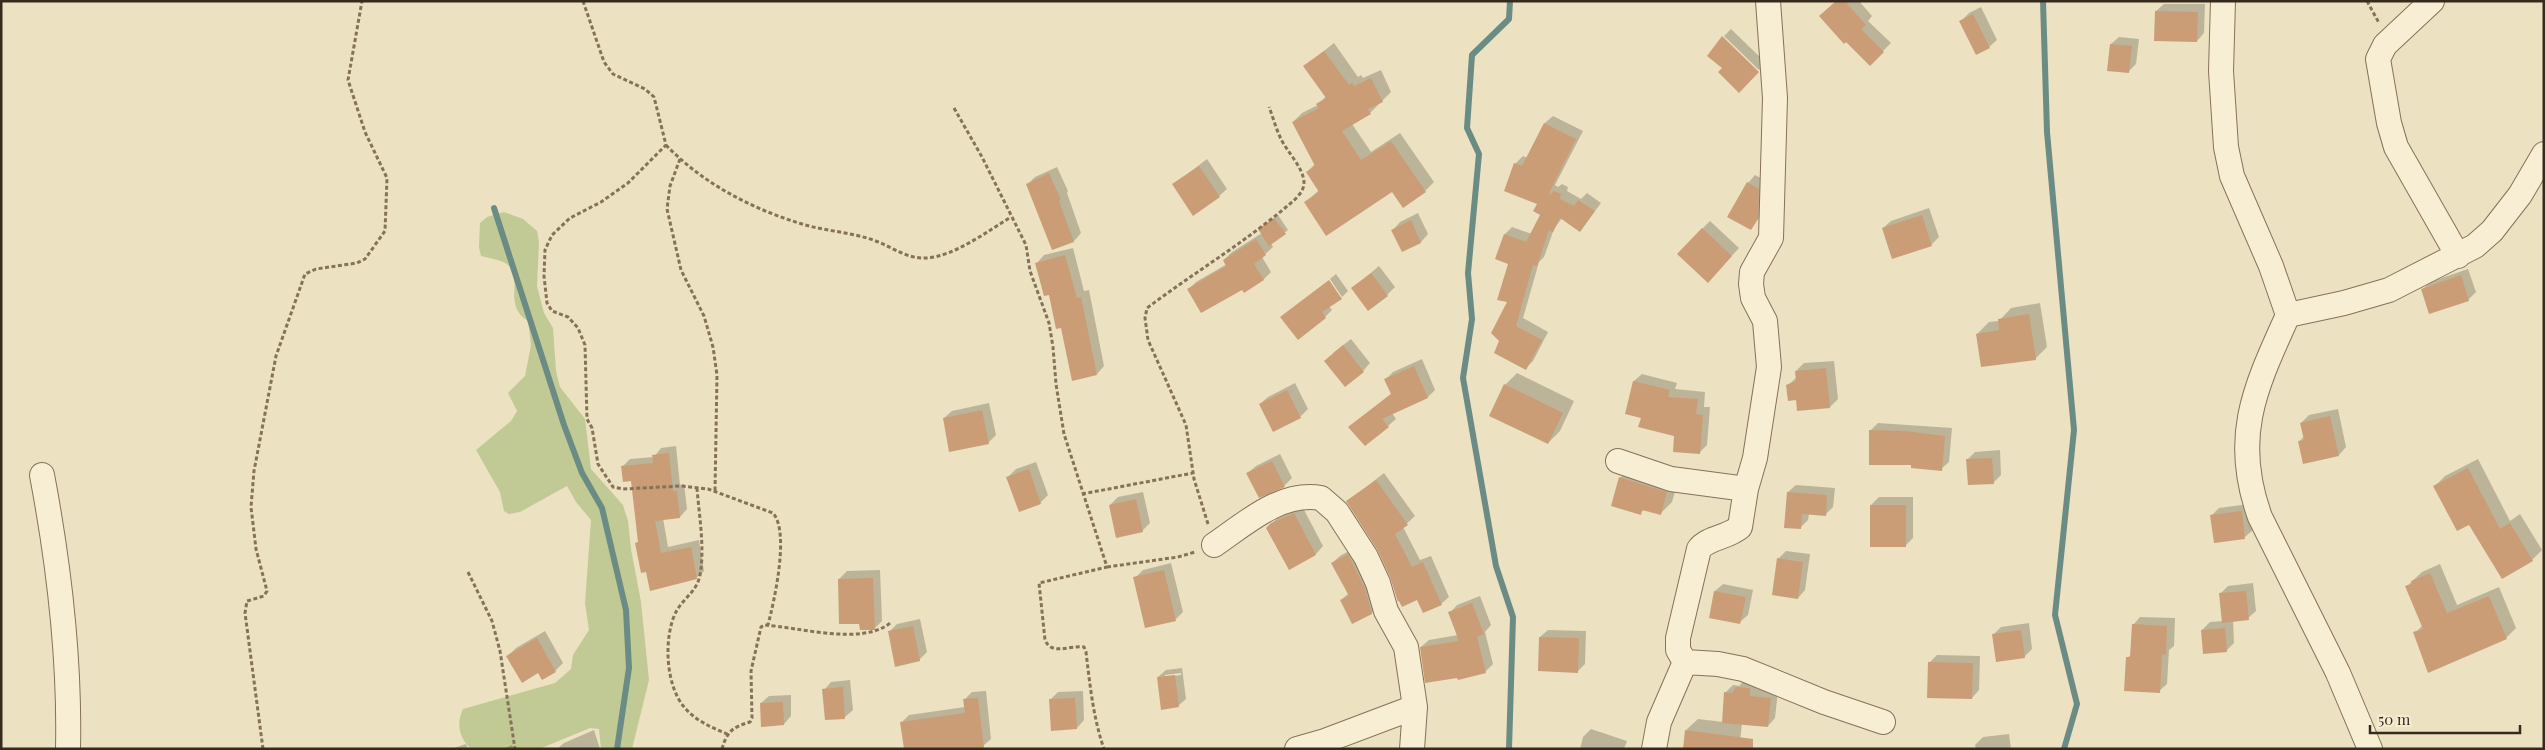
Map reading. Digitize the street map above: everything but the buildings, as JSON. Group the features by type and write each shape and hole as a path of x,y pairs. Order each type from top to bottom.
{"street":[{"path":"1685,662 1678,650 1678,638 1699,549 1704,542 1732,534 1740,527 1746,489 1755,458 1769,367 1765,321 1753,298 1751,284 1752,272 1772,238 1775,98 1768,1"},
{"path":"2222,1 2221,71 2226,147 2232,176 2271,266 2288,315 2264,368 2252,402 2247,428 2246,460 2250,489 2260,517 2338,673 2370,749"},
{"path":"2432,1 2385,45 2378,59 2389,123 2396,147 2458,256"},
{"path":"2288,315 2344,304 2389,290 2476,246 2492,231 2520,195 2544,154"},
{"path":"1618,461 1671,479 1746,489"},
{"path":"42,475 53,532 62,608 68,678 68,749"},
{"path":"1214,544 1278,503 1295,497 1321,498 1337,512 1357,541 1378,583 1386,611 1406,647 1415,707 1412,749"},
{"path":"1685,662 1718,664 1743,669 1824,702 1883,722"},
{"path":"1654,749 1658,722 1685,662"},
{"path":"1297,749 1415,707"}],"path":[{"path":"263,749 245,612 247,601 264,596 267,591 256,549 251,508 254,471 276,356 305,274 316,269 357,263 365,259 385,231 387,178 365,132 348,80 362,1"},
{"path":"583,1 604,62 613,74 645,90 654,97 666,145 680,159 714,184 764,210 803,224 873,240 912,257 927,258 956,249 1012,217"},
{"path":"1104,749 1096,730 1086,652 1084,647 1077,646 1052,650 1048,648 1044,640 1039,583 1107,567 1178,557 1214,544 1193,473 1186,425 1148,340 1145,318 1147,308 1294,201 1302,191 1304,183 1302,175 1281,140 1269,107"},
{"path":"954,108 1026,245 1030,271 1049,323 1064,434 1107,567"},
{"path":"666,145 628,183 601,202 570,218 552,235 545,250 544,290 547,303 552,311 568,317 583,337 585,345 587,418 592,428 598,464 613,487 623,489 697,488 714,491 773,513 776,517 780,542 779,570 768,626"},
{"path":"680,159 670,186 667,209 681,270 704,316 713,347 717,375 714,491"},
{"path":"1082,494 1193,473"},
{"path":"697,488 700,573 692,593 677,610 670,630 667,654 671,679 683,707 699,721 727,734"},
{"path":"468,572 494,628 516,749"},
{"path":"722,749 727,734 735,726 750,722 752,718 751,671 761,627 768,626 805,631 867,633 882,629 890,622"}],"green space":[{"path":"504,212 523,219 537,231 539,242 537,286 544,313 553,328 556,371 560,387 585,419 591,469 623,505 628,521 641,602 649,680 632,749 601,749 599,729 590,728 539,749 471,749 461,735 459,725 463,709 555,683 571,669 573,655 589,630 585,603 591,520 576,502 567,486 520,512 509,514 504,511 500,492 476,450 511,421 517,411 508,393 525,376 531,345 528,321 520,314 516,307 512,270 502,262 481,256 479,247 480,223 487,217"}],"waterway":[{"path":"1509,749 1513,617 1496,566 1463,378 1472,319 1468,273 1479,154 1467,128 1472,55 1509,19 1510,1"},
{"path":"2043,1 2047,132 2074,430 2055,615 2077,704 2064,749"},
{"path":"494,208 564,425 582,473 602,508 626,610 629,668 617,749"}]}
